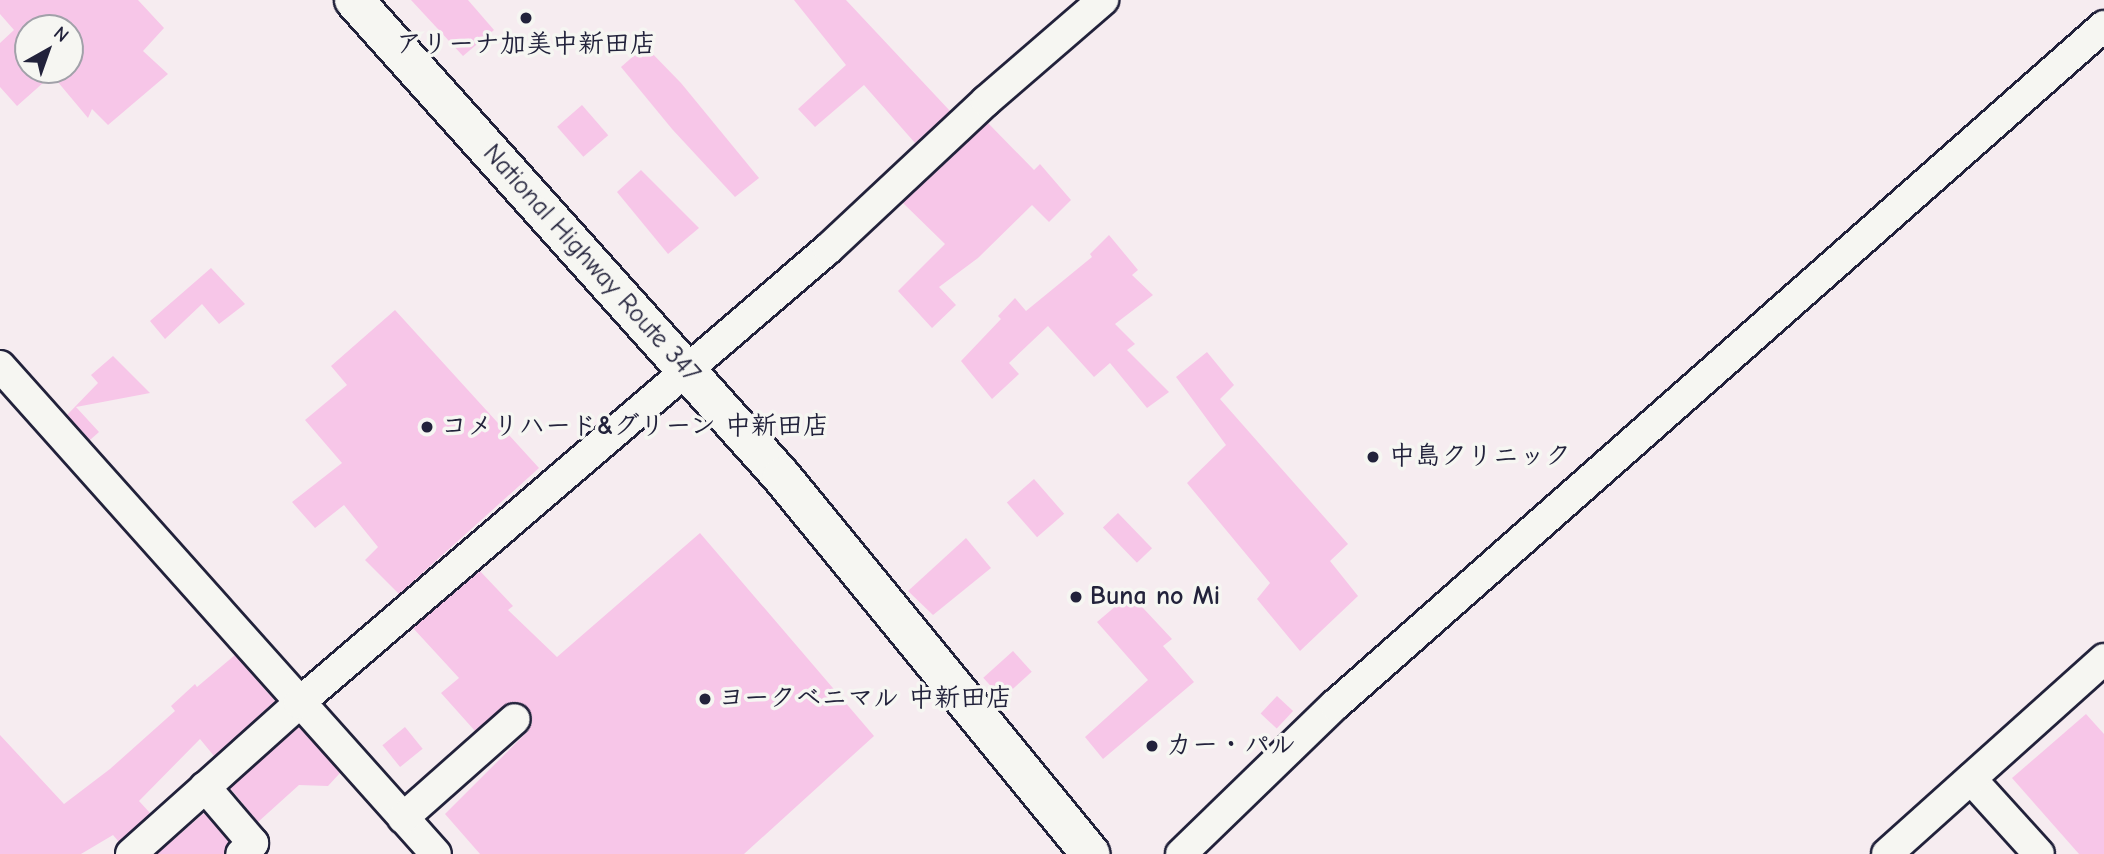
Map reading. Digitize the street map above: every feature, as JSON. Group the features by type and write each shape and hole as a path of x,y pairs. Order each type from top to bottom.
{"highway":[{"name":"National Highway Route 347","path":"354,0 782,477 1091,854"}],"street":[{"path":"131,854 299,703 828,249 986,101 1103,0"},
{"path":"1181,854 1345,695 2104,26"},
{"path":"0,366 436,854"},
{"path":"1887,854 2104,659"},
{"path":"403,818 515,719"},
{"path":"1971,779 2039,854"},
{"path":"205,787 253,843 241,854"}],"building":[{"path":"0,0 138,0 164,28 143,51 168,74 108,125 92,109 88,118 60,84 84,84 84,14 14,14 14,30 0,14"},
{"path":"411,0 468,0 494,30 463,56"},
{"path":"794,0 846,0 950,111 915,143 864,85 815,127 798,109 846,65"},
{"path":"14,30 14,84 42,84 17,106 0,87 0,43"},
{"path":"645,46 681,83 759,178 735,197 672,129 621,67"},
{"path":"582,105 608,135 583,157 557,127"},
{"path":"988,123 1034,170 1040,164 1071,200 1049,222 1032,205 978,258 939,287 956,305 932,328 898,291 945,244 903,203"},
{"path":"641,170 699,228 668,254 617,192"},
{"path":"1109,235 1138,270 1132,275 1153,295 1115,324 1135,344 1127,350 1169,392 1147,408 1110,363 1094,377 1048,326 1009,363 1019,374 992,399 961,361 1001,319 998,316 1015,298 1026,311 1092,257 1090,254"},
{"path":"211,268 245,304 219,324 202,304 165,339 150,321"},
{"path":"395,310 539,468 399,594 365,560 378,547 344,505 315,528 292,502 342,463 305,420 347,385 331,366"},
{"path":"1207,352 1234,385 1220,399 1348,544 1330,561 1358,596 1300,651 1257,599 1270,583 1187,483 1226,445 1176,377"},
{"path":"113,356 150,393 76,407 99,432 90,440 67,415 98,383 91,375"},
{"path":"1034,479 1064,514 1037,537 1007,503"},
{"path":"1118,513 1152,548 1137,563 1103,528"},
{"name":"ヨークベニマル 中新田店","path":"700,533 874,736 744,854 480,854 445,814 527,732 532,724 532,715 521,703 511,702 475,731 441,693 459,678 413,628 480,571 513,606 508,610 557,657"},
{"path":"966,538 991,568 933,615 908,591"},
{"path":"1130,594 1172,639 1163,646 1194,682 1103,759 1085,737 1148,680 1097,622"},
{"path":"1013,651 1032,672 1002,699 983,678"},
{"path":"235,655 275,701 214,756 200,739 139,801 150,813 119,842 113,835 81,854 0,854 0,735 64,804 110,769 175,711 171,706 195,684 197,687"},
{"path":"1277,696 1293,711 1277,729 1261,714"},
{"path":"2086,714 2104,734 2104,854 2079,854 2012,778"},
{"path":"299,727 340,773 328,786 299,785 258,822 230,788"},
{"path":"405,727 423,749 400,767 382,745"},
{"path":"204,813 229,842 224,854 157,854"}],"place":[{"name":"アリーナ加美中新田店","path":"526,18"},
{"name":"コメリハード&グリーン 中新田店","path":"427,427"},
{"name":"中島クリニック","path":"1373,457"},
{"name":"Buna no Mi","path":"1076,597"},
{"name":"ヨークベニマル 中新田店","path":"705,699"},
{"name":"カー・パル","path":"1152,746"}]}
